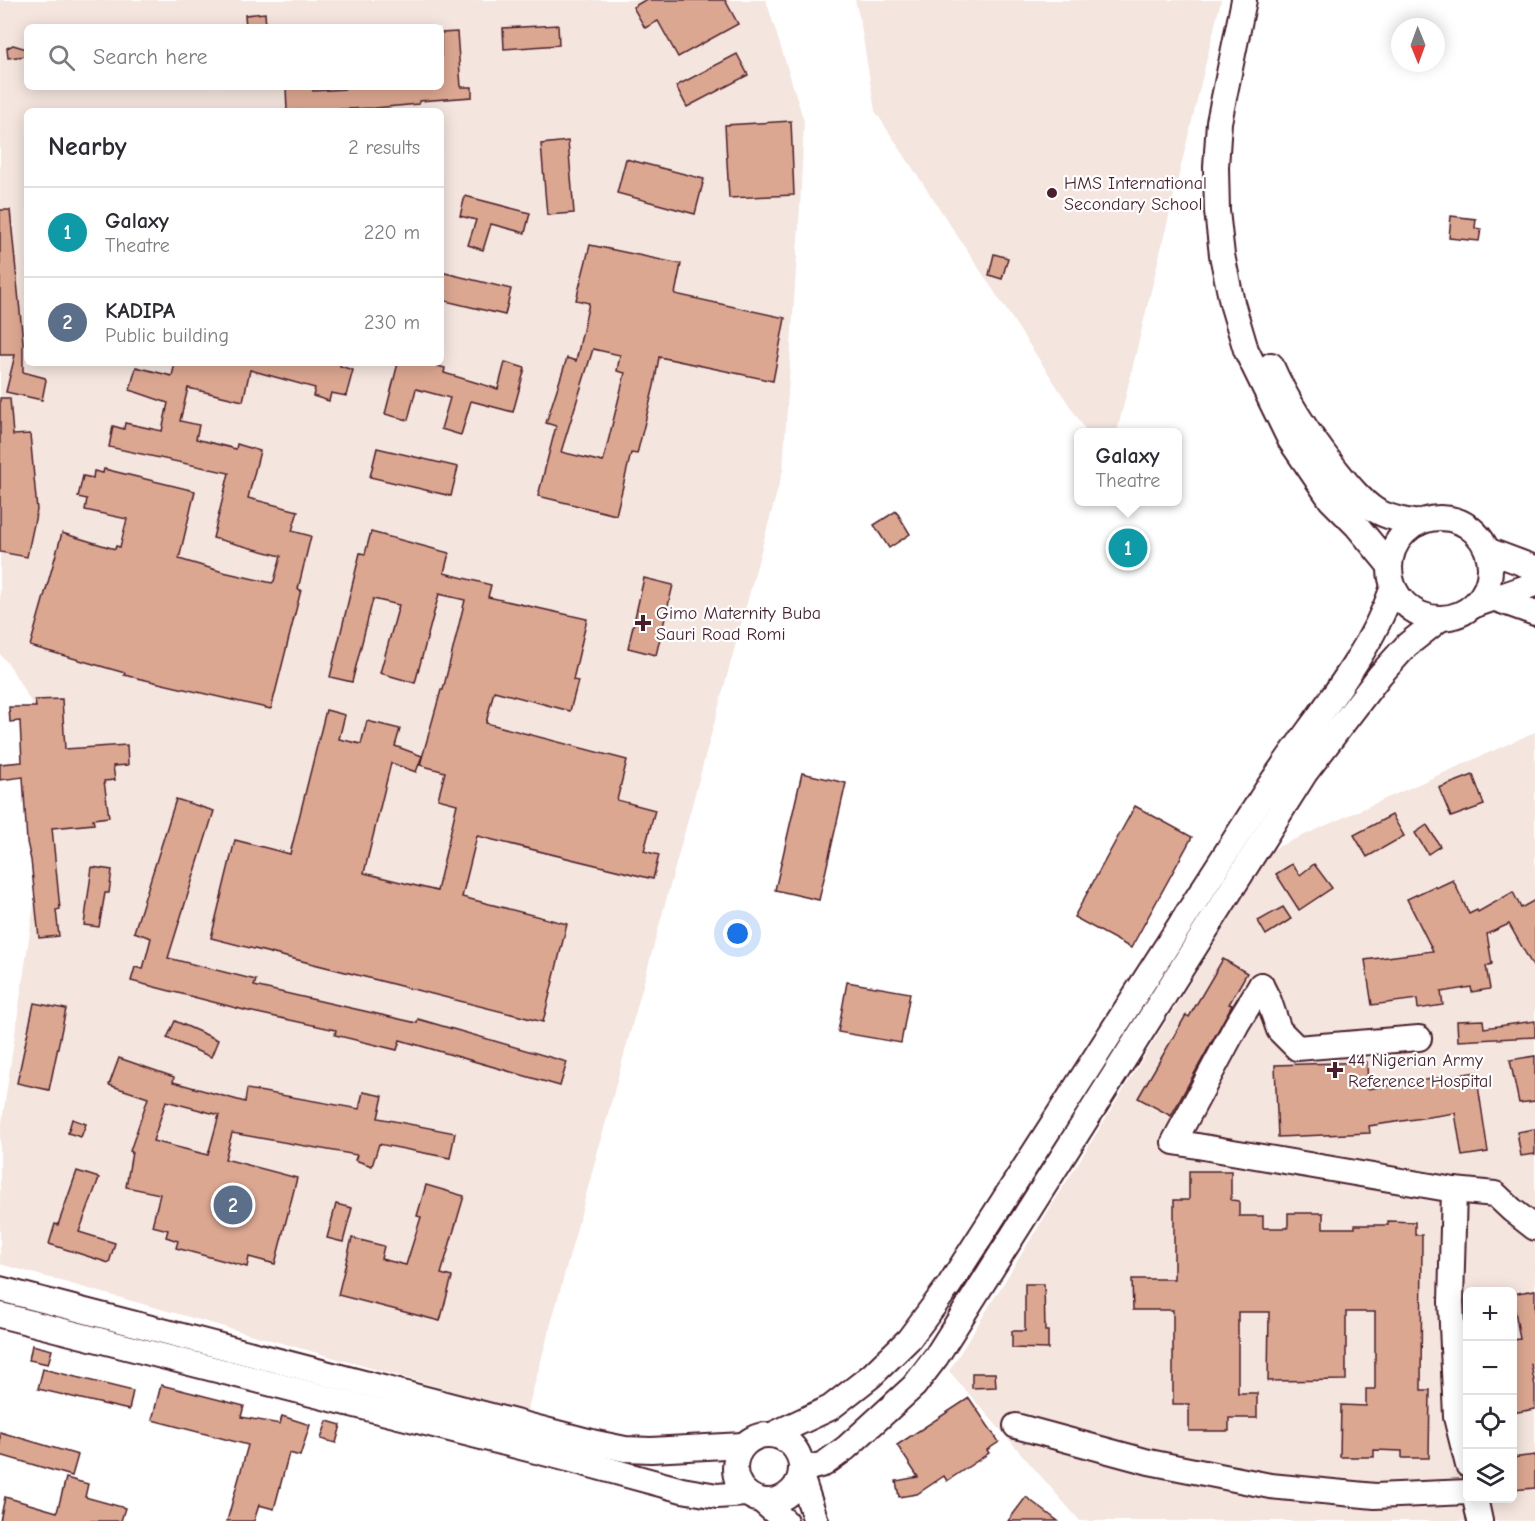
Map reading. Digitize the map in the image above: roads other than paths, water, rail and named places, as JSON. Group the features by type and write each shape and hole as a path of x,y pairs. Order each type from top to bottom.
{"street":[{"path":"1244,0 1219,122 1216,167 1218,222 1232,303 1246,350 1290,441 1331,500 1357,526 1392,576 1407,606 1429,617 1441,618 1459,614 1484,601 1535,584"},
{"path":"1262,0 1235,123 1232,167 1233,210 1238,253 1248,299 1262,344 1282,390 1311,437 1353,490 1376,511 1401,520 1419,523"},
{"path":"772,1435 830,1408 871,1376 909,1339 944,1293 1284,762 1354,665 1384,614 1392,576 1393,553 1398,540 1408,530 1428,520 1443,518 1458,522 1472,530 1487,550 1490,564 1484,601"},
{"path":"1487,550 1535,568"},
{"path":"1484,601 1535,613"},
{"path":"801,1473 824,1464 846,1448 914,1386 936,1357 1305,773 1380,675 1407,645 1441,618"},
{"path":"1419,1038 1298,1048 1279,1030 1261,985 1237,1024 1174,1142 1454,1190 1495,1194 1535,1228"},
{"path":"1454,1190 1451,1302 1456,1417 1463,1449"},
{"path":"0,1289 596,1443 651,1450 743,1445"},
{"path":"0,1315 682,1490 717,1496 775,1501 787,1497 796,1488 801,1473"},
{"path":"1016,1426 1149,1462 1270,1486 1375,1496 1463,1492"},
{"path":"785,1521 740,1487 735,1477 734,1465 737,1454 743,1445 762,1435 782,1438 793,1446 800,1457 801,1473 816,1521"},
{"path":"1476,1503 1480,1521"}],"place":[{"name":"HMS International Secondary School","path":"1052,193"},
{"name":"Galaxy","path":"1128,548"},
{"name":"Gimo Maternity Buba Sauri Road Romi","path":"643,623"},
{"name":"44 Nigerian Army Reference Hospital","path":"1335,1070"},
{"name":"KADIPA","path":"233,1205"}]}
